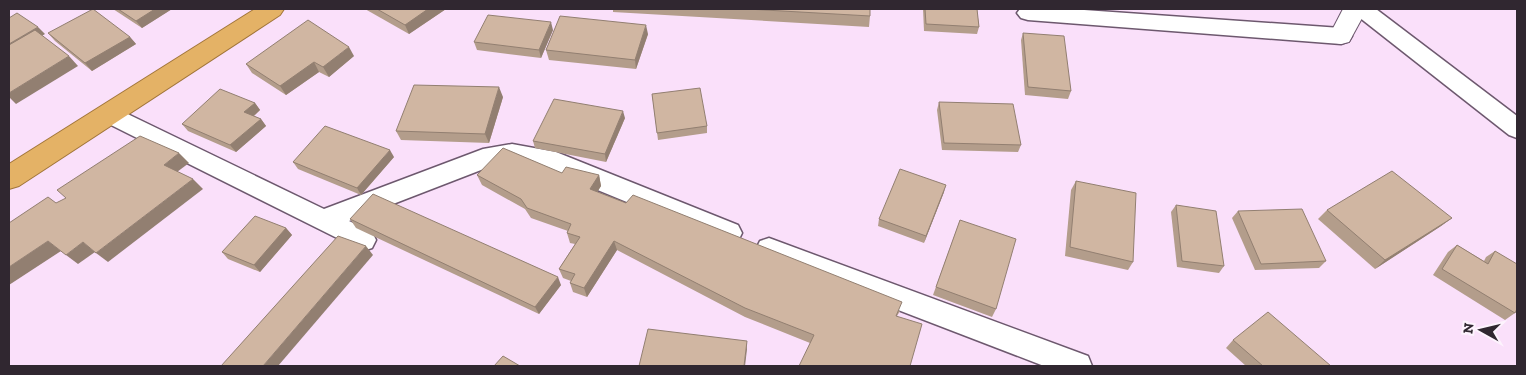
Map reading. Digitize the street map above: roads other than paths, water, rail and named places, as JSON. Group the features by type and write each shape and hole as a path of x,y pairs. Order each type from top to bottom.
{"highway":[{"path":"9,178 272,9"}],"street":[{"path":"1028,13 1342,36 1355,9"},
{"path":"1362,9 1517,129"},
{"path":"109,114 363,240"},
{"path":"323,220 492,156 512,154 547,159 764,248 1078,366"}]}
